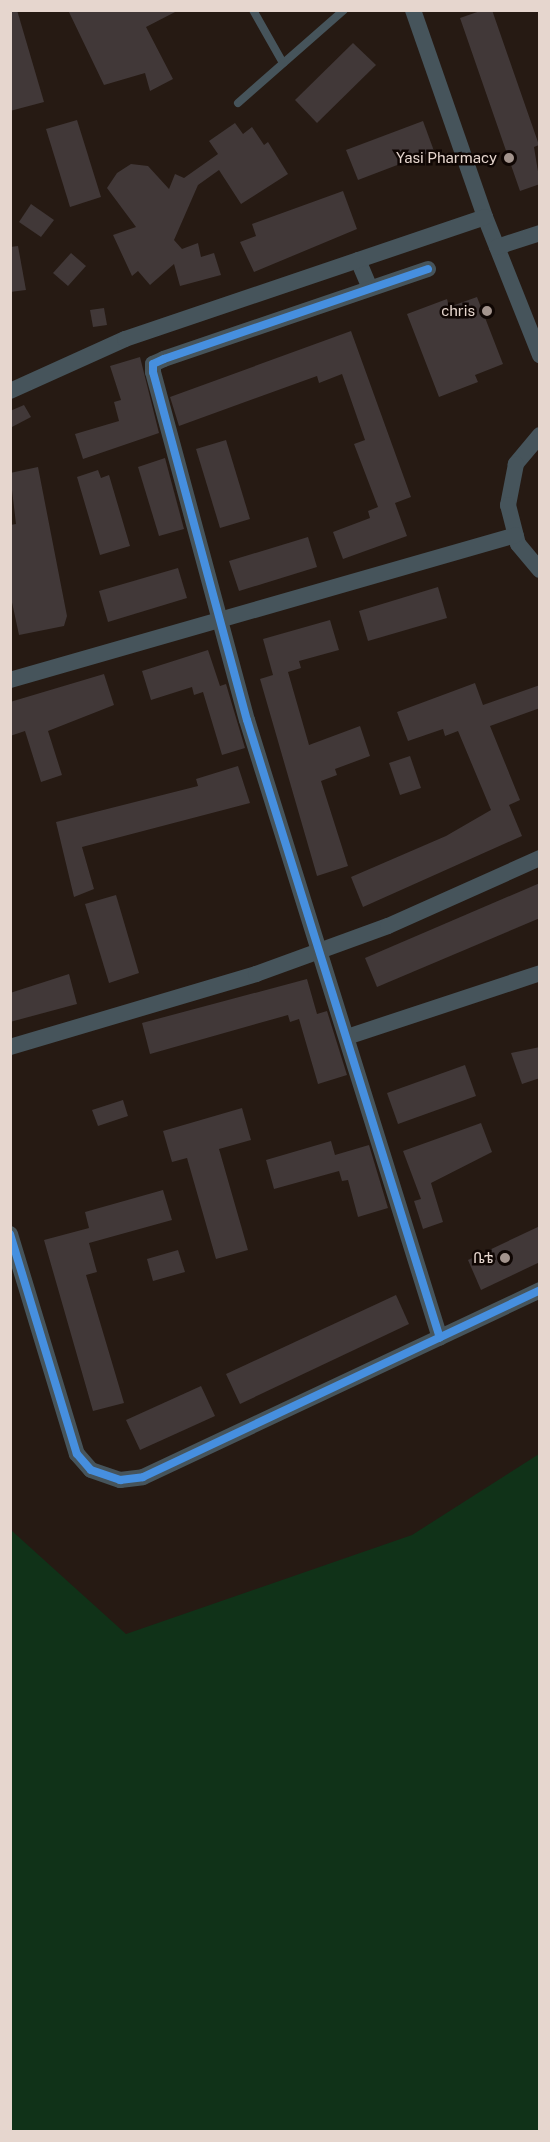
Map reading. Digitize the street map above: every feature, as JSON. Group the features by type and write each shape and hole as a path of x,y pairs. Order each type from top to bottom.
{"street":[{"path":"413,10 484,217 540,355"},
{"path":"10,391 125,339 484,217"},
{"path":"497,248 540,233"},
{"path":"358,260 369,288"},
{"path":"428,269 153,364 219,622 318,951 347,1037 440,1338"},
{"path":"540,435 516,464 508,505 516,536 540,570"},
{"path":"10,680 516,536"},
{"path":"10,1047 222,986 318,951 540,858"},
{"path":"347,1037 540,973"},
{"path":"10,1234 77,1454 91,1470 112,1478 143,1477 540,1290"}],"lane":[{"path":"253,10 283,63"},
{"path":"238,103 344,10"}],"green space":[{"path":"539,1454 539,2131 11,2131 11,1530 126,1634 412,1535"}],"building":[{"path":"10,10 17,10 44,102 10,111"},
{"path":"68,10 179,10 146,27 173,79 150,91 145,73 104,85"},
{"path":"483,10 492,10 539,145 534,147 540,184 520,191 460,18"},
{"path":"353,43 376,65 317,123 295,100"},
{"path":"77,120 101,197 70,207 46,129"},
{"path":"423,121 434,151 358,180 346,150"},
{"path":"235,123 243,134 252,127 264,145 268,142 288,174 241,204 219,170 198,185 174,240 182,249 198,243 201,257 214,253 221,275 180,286 174,264 150,285 138,271 132,276 113,235 136,227 107,188 117,173 131,164 148,166 169,189 175,174 184,178 218,154 209,141"},
{"path":"343,191 357,229 254,272 240,242 256,236 252,224"},
{"path":"31,204 54,220 41,237 19,222"},
{"path":"18,246 26,290 10,292 10,247"},
{"path":"71,253 86,266 68,286 53,273"},
{"path":"477,297 503,364 475,375 478,382 439,397 407,314 447,299 449,307"},
{"path":"104,308 107,325 93,327 90,310"},
{"path":"351,331 411,497 395,503 407,536 343,559 333,532 370,518 368,511 378,507 354,444 365,440 342,374 319,383 317,376 179,426 170,397"},
{"path":"140,357 159,433 83,459 75,434 119,421 114,402 121,400 110,366"},
{"path":"24,405 31,417 10,428 10,411"},
{"path":"226,440 250,519 220,528 196,449"},
{"path":"165,458 184,529 159,536 138,467"},
{"path":"38,467 67,616 64,626 19,635 10,593 10,525 16,524 10,473"},
{"path":"98,470 101,478 109,475 130,546 100,555 77,477"},
{"path":"308,537 317,567 239,591 229,561"},
{"path":"178,568 187,598 108,622 99,591"},
{"path":"438,587 447,618 368,641 359,611"},
{"path":"330,620 339,650 299,661 301,668 288,672 309,745 360,726 370,756 335,769 337,775 321,781 348,866 317,876 260,679 273,675 263,639"},
{"path":"208,650 220,686 226,684 245,748 222,755 203,692 194,695 192,687 151,700 142,671"},
{"path":"104,674 114,705 48,731 62,775 41,782 25,731 10,736 10,702"},
{"path":"475,683 483,705 540,685 540,708 490,726 520,800 509,805 522,836 363,907 351,877 446,836 491,810 458,731 445,736 443,729 408,741 397,712"},
{"path":"410,756 421,788 400,795 389,763"},
{"path":"238,766 250,803 82,847 94,889 74,897 56,822 198,786 196,779"},
{"path":"540,883 540,918 377,987 365,958"},
{"path":"116,895 139,973 109,983 85,904"},
{"path":"69,974 77,1004 10,1022 10,993"},
{"path":"307,979 317,1014 327,1011 347,1075 318,1084 299,1019 290,1022 288,1015 150,1054 142,1023"},
{"path":"540,1047 540,1078 522,1084 511,1053"},
{"path":"465,1065 476,1096 398,1124 387,1093"},
{"path":"123,1100 128,1116 98,1126 92,1110"},
{"path":"242,1108 251,1140 219,1149 248,1250 216,1259 187,1158 172,1162 163,1131"},
{"path":"481,1123 492,1152 431,1183 443,1222 423,1229 414,1201 421,1199 403,1151"},
{"path":"331,1141 335,1155 369,1145 388,1208 358,1217 348,1180 342,1181 339,1171 274,1189 266,1160"},
{"path":"163,1190 172,1220 89,1243 97,1272 86,1275 124,1403 93,1411 44,1240 89,1228 85,1212"},
{"name":"ቤቴ","path":"540,1226 540,1262 481,1290 468,1260"},
{"path":"178,1250 185,1272 153,1281 147,1259"},
{"path":"396,1295 409,1324 240,1404 226,1374"},
{"path":"201,1386 215,1416 140,1450 126,1420"}],"cycle path":[{"path":"428,269 164,359 153,364 153,372 247,720 440,1338"},
{"path":"10,1234 77,1454 91,1470 120,1480 143,1477 540,1290"}],"place":[{"name":"Yasi Pharmacy","path":"509,158"},
{"name":"chris","path":"487,311"},
{"name":"ቤቴ","path":"505,1258"}]}
